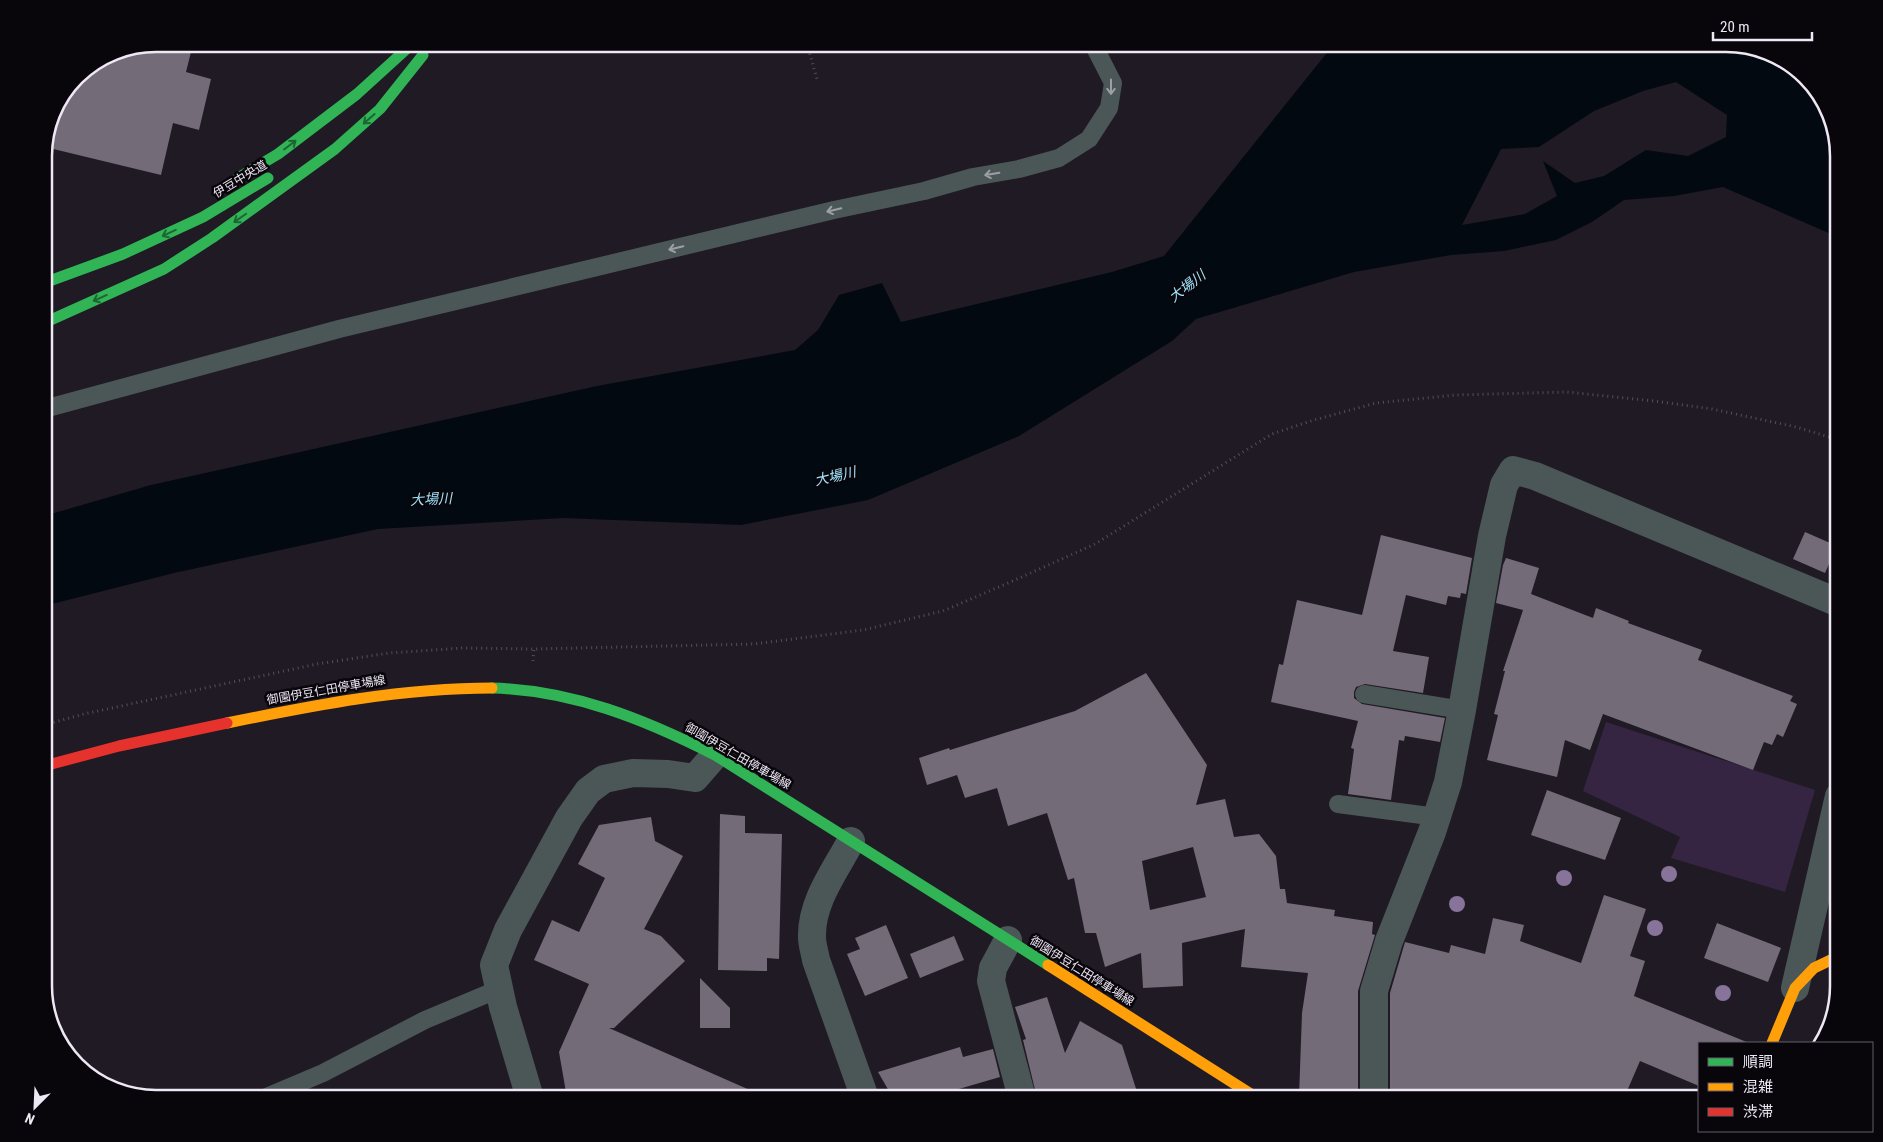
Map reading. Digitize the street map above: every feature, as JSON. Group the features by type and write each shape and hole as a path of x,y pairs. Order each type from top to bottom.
{"main road":[{"name":"伊豆中央道","path":"228,184 278,154 358,94 402,53"},
{"path":"354,116 369,105 425,53"},
{"path":"53,318 164,270 212,238 341,144 380,109 425,53"},
{"name":"伊豆中央道","path":"53,280 122,254 203,217 281,170"},
{"name":"御園伊豆仁田停車場線","path":"53,763 167,735 337,701 395,692 470,688 530,691 585,702 632,717 677,735 715,755 1244,1090"},
{"path":"1772,1042 1795,988 1814,968 1830,960"}],"street":[{"path":"1374,1090 1374,991 1389,941 1437,817 1448,782 1492,536 1504,485 1513,470 1536,476 1830,598"},
{"path":"528,1090 503,1007 494,966 508,930 570,818 588,791 604,779 633,773 668,774 695,778 715,755"},
{"path":"1795,988 1830,835"},
{"path":"851,841 816,909 813,917 812,939 816,960 862,1090"},
{"path":"1008,940 993,968 991,981 1020,1090"}],"lane":[{"path":"53,407 339,329 1059,158 1090,139 1109,108 1113,83 1098,52"},
{"path":"1364,694 1462,710"},
{"path":"1338,804 1437,817"},
{"path":"283,1090 322,1073 425,1020 499,989"}],"path":[{"path":"809,53 817,79"},
{"path":"53,723 84,714 326,662 408,651 463,648 534,649 754,644 863,630 943,611 1095,544 1272,434 1314,420 1376,404 1456,395 1567,392 1654,400 1712,409 1796,427 1830,437"}],"shaded area":[{"path":"1606,722 1815,790 1785,892 1671,858 1680,837 1583,791"}],"water":[{"name":"大場川","path":"1327,52 1740,53 1766,60 1779,66 1800,83 1817,104 1827,129 1830,143 1830,234 1723,187 1674,196 1624,200 1592,222 1556,240 1504,251 1451,255 1354,272 1196,319 1172,341 1019,436 868,500 741,525 563,518 378,529 174,573 53,604 53,513 151,485 597,386 795,350 818,330 839,295 882,283 901,322 1112,272 1164,256","holes":["1676,82 1727,115 1726,137 1688,156 1646,150 1604,176 1575,183 1543,161 1557,196 1525,214 1462,225 1501,149 1539,147 1594,111 1643,91"]}],"building":[{"path":"191,53 186,72 211,79 199,130 173,123 161,175 53,149 56,129 63,110 74,93 88,78 104,66 136,54"},
{"path":"1805,532 1830,543 1830,562 1825,573 1793,559"},
{"path":"1381,535 1472,558 1466,594 1461,593 1460,598 1448,596 1446,605 1406,595 1393,651 1429,657 1423,693 1365,684 1356,687 1354,692 1354,698 1362,704 1445,718 1440,742 1405,736 1404,741 1399,740 1391,800 1348,794 1354,749 1351,748 1358,721 1271,702 1279,664 1283,665 1297,600 1362,615"},
{"path":"1506,558 1539,568 1531,594 1593,618 1596,608 1629,621 1628,623 1702,650 1698,660 1793,696 1790,701 1797,704 1783,737 1777,734 1772,745 1764,742 1753,770 1603,714 1590,750 1565,740 1557,777 1487,760 1498,715 1494,714 1505,671 1503,671 1523,610 1496,603"},
{"path":"1146,673 1207,765 1196,805 1225,799 1234,837 1259,834 1276,856 1280,889 1285,889 1287,903 1335,910 1334,916 1373,922 1372,934 1375,935 1358,991 1358,1090 1299,1090 1302,1013 1308,973 1241,967 1245,929 1182,943 1183,986 1143,988 1141,953 1105,967 1096,933 1085,933 1074,878 1068,880 1047,813 1008,826 997,788 965,798 957,775 927,785 919,758 949,748 950,750 1075,711","holes":["1193,847 1206,897 1150,910 1142,861"]},
{"path":"1547,790 1621,818 1605,860 1531,835"},
{"path":"720,814 745,816 745,833 782,834 779,959 767,958 767,971 718,970"},
{"path":"651,817 655,841 683,856 644,929 661,936 685,961 614,1028 609,1028 750,1090 566,1090 559,1052 589,984 534,960 552,920 579,932 605,878 578,864 599,825"},
{"path":"1604,895 1646,909 1630,956 1645,961 1634,996 1747,1042 1698,1042 1698,1086 1640,1061 1627,1090 1390,1090 1390,993 1405,942 1449,953 1451,945 1485,954 1493,918 1524,925 1520,941 1581,963"},
{"path":"1717,923 1781,948 1768,982 1704,958"},
{"path":"886,925 908,978 865,996 847,954 860,949 855,938"},
{"path":"954,936 964,960 920,978 910,954"},
{"path":"700,978 730,1008 730,1028 700,1028"},
{"path":"1047,997 1065,1053 1080,1021 1122,1045 1136,1090 1035,1090 1023,1040 1026,1039 1015,1007"},
{"path":"960,1047 963,1057 993,1049 1000,1077 955,1090 888,1090 878,1072"}],"traffic: fast":[{"path":"238,178 278,154 357,94 402,53"},
{"path":"53,319 164,269 212,238 335,149 380,109 423,55"},
{"path":"53,280 123,254 203,217 268,178"},
{"path":"492,688 551,694 607,709 661,730 715,755 1048,965"}],"traffic: slow":[{"path":"227,723 326,704 392,694 492,688"},
{"path":"1772,1042 1795,988 1814,968 1830,960"},
{"path":"1048,965 1244,1090"}],"traffic: jam":[{"path":"53,764 119,746 227,723"}]}
